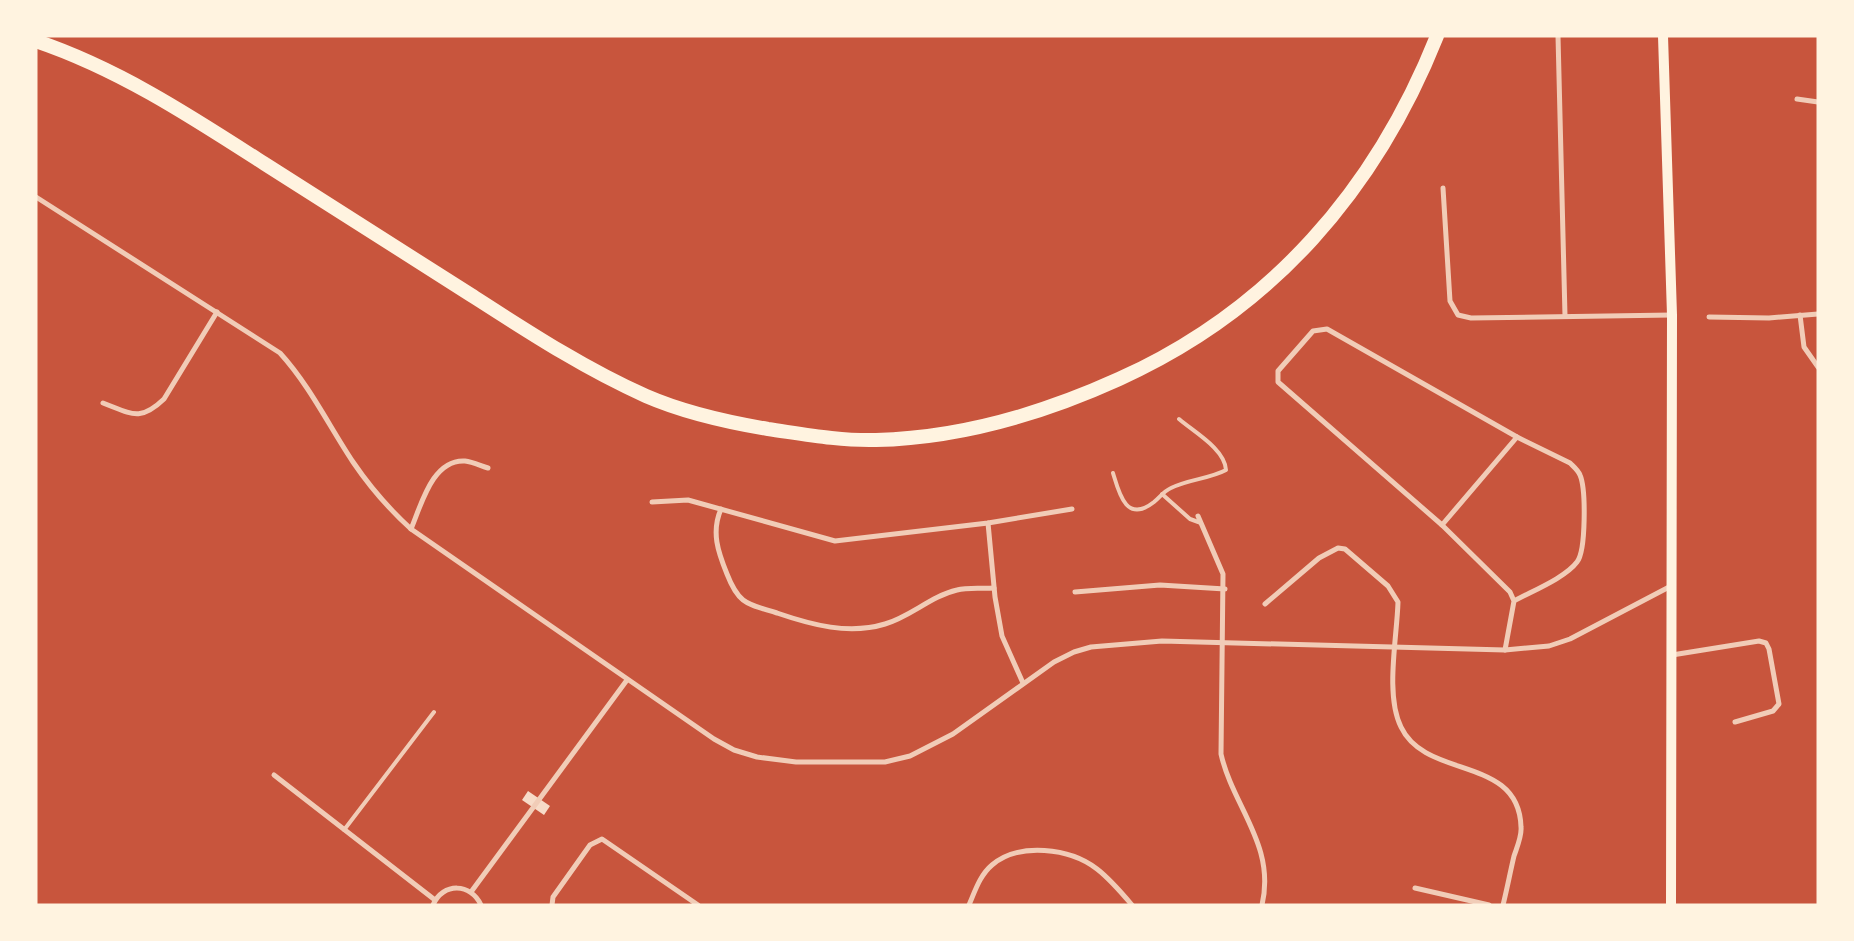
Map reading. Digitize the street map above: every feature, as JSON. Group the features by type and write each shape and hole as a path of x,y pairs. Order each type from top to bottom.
{"highway":[{"path":"36,41 57,48 151,93 515,323 605,376 647,396 691,412 740,424 815,436 875,440 932,435 1041,410 1132,373 1182,345 1224,316 1270,282 1302,251 1340,208 1387,141 1418,83 1437,36"}],"main road":[{"path":"1663,36 1672,315 1671,905"}],"street":[{"path":"1558,36 1565,316"},
{"path":"1797,99 1818,102"},
{"path":"1443,188 1450,302 1458,315 1471,318 1672,315"},
{"path":"36,197 280,353 294,368 354,463 388,508 410,529 627,680 734,750 757,757 796,762 885,762 910,756 953,734 1054,662 1074,652 1091,647 1162,641 1505,650 1550,646 1570,639 1671,586"},
{"path":"103,403 126,412 139,414 154,409 164,399 217,312"},
{"path":"1709,316 1769,318 1818,314"},
{"path":"1800,315 1804,347 1818,367"},
{"path":"1505,650 1514,601 1501,581 1442,525 1283,388 1276,377 1286,360 1313,332 1327,329 1517,437 1570,463 1580,475 1583,487 1583,542 1578,562 1569,570 1514,601"},
{"path":"1442,525 1517,437"},
{"path":"410,529 431,482 444,469 458,461 468,461 488,468"},
{"path":"652,502 688,500 835,541 988,523 1072,510"},
{"path":"721,509 714,528 715,537 725,569 737,595 746,603 796,620 820,626 866,628 886,624 943,594 958,589 994,588"},
{"path":"1198,516 1223,574 1225,589 1221,754 1224,769 1253,827 1262,851 1264,876 1262,905"},
{"path":"988,523 994,588 1002,636 1023,683"},
{"path":"1265,604 1319,558 1338,548 1345,549 1396,595 1398,602 1394,692 1396,710 1401,727 1410,741 1431,756 1496,779 1510,794 1520,812 1522,829 1503,905"},
{"path":"1075,592 1160,585 1225,589"},
{"path":"1671,655 1759,641 1766,643 1769,649 1779,704 1773,711 1735,722"},
{"path":"471,892 627,680"},
{"path":"274,775 434,902 447,889 455,887 471,892 481,905"},
{"path":"552,905 553,897 590,845 602,839 698,905"},
{"path":"969,905 978,882 991,865 1012,853 1040,850 1070,856 1095,868 1132,905"},
{"path":"1415,888 1489,905"}],"lane":[{"path":"1113,473 1122,501 1133,509 1143,509 1172,487 1216,476 1226,470 1226,461 1219,453 1179,419"},
{"path":"1162,494 1190,519 1201,523"},
{"path":"344,830 434,712"}],"building":[{"path":"528,791 550,806 544,815 522,800"}]}
